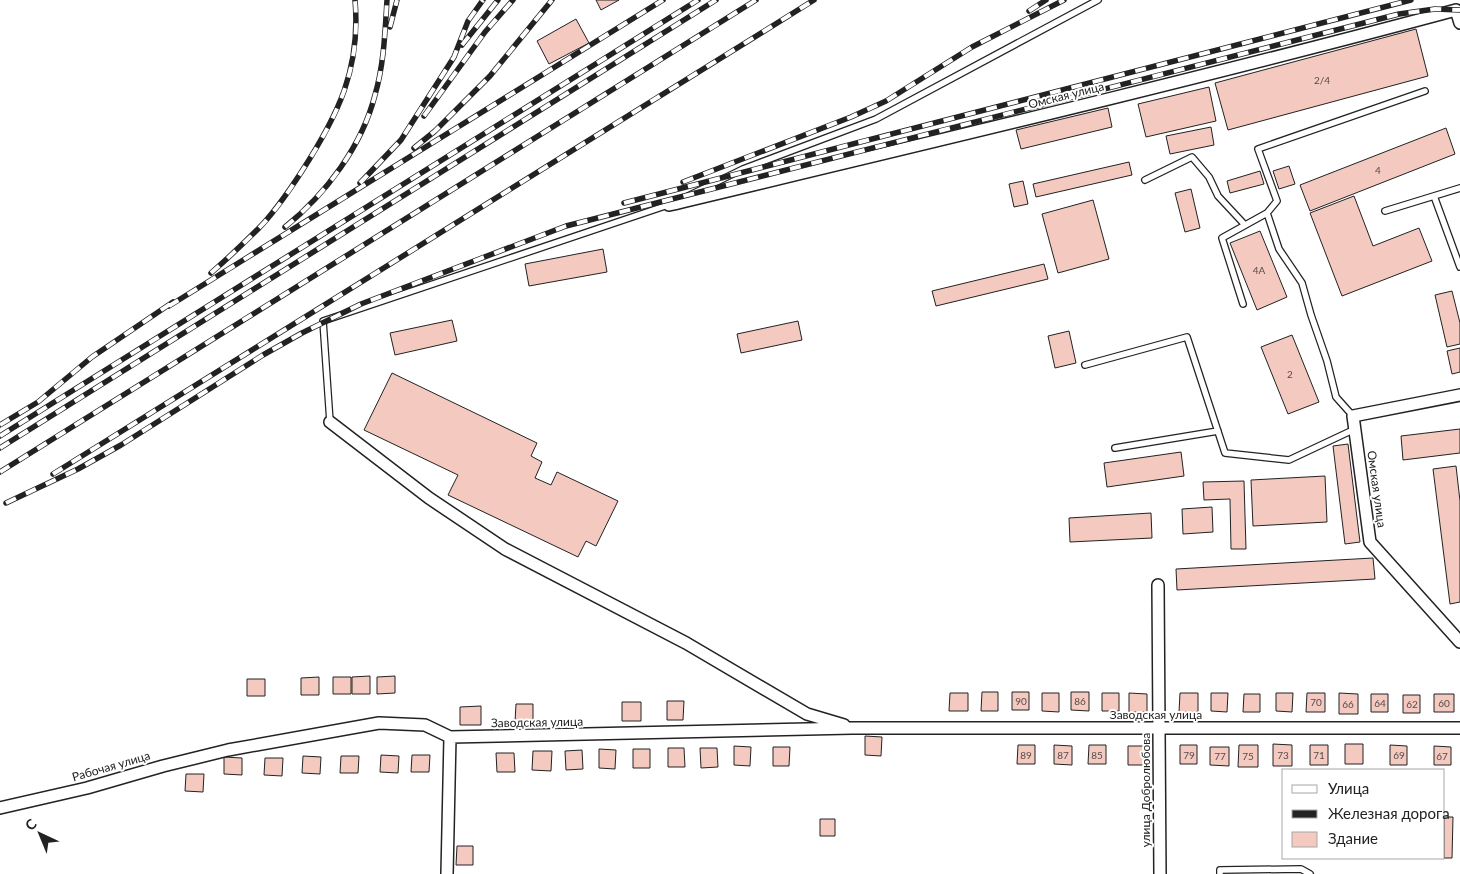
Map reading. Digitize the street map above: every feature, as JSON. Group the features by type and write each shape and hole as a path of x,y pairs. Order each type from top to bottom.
{"street":[{"name":"Омская улица","path":"669,205 1314,48 1455,5 1460,23"},
{"path":"1353,416 1460,395"},
{"name":"Омская улица","path":"1353,416 1370,542 1460,642"},
{"name":"Заводская улица","path":"330,422 428,498 505,549 686,643 807,714 852,728"},
{"name":"улица Добролюбова","path":"1158,585 1160,874"},
{"name":"Заводская улица","path":"228,750 379,723 425,725 450,738 852,728 1460,728"},
{"path":"447,874 450,738"},
{"name":"Рабочая улица","path":"0,808 87,788 228,750"}],"lane":[{"path":"330,422 323,321 669,205 743,169 876,119 1098,0"},
{"path":"1243,304 1222,238 1267,213 1277,201 1258,150 1425,91"},
{"path":"1145,180 1192,157 1209,177 1218,196 1245,225"},
{"path":"1385,211 1460,188"},
{"path":"1434,196 1460,267"},
{"path":"1267,213 1279,249 1302,283 1327,361 1336,397 1353,416"},
{"path":"1085,365 1187,337 1225,453 1289,460 1355,429"},
{"path":"1114,448 1218,431"},
{"path":"1220,874 1220,870 1301,869 1310,874"}],"building":[{"path":"596,0 619,0 601,10"},
{"path":"576,19 589,43 549,64 537,41"},
{"path":"1416,29 1428,76 1228,130 1215,83"},
{"path":"1209,87 1216,121 1146,137 1138,104"},
{"path":"1108,108 1112,127 1021,149 1016,130"},
{"path":"1211,127 1214,145 1170,154 1166,136"},
{"path":"1446,128 1455,154 1310,211 1300,185"},
{"path":"1129,162 1132,175 1036,197 1033,184"},
{"path":"1289,166 1295,184 1279,189 1273,171"},
{"path":"1260,171 1264,184 1230,193 1227,181"},
{"path":"1023,181 1028,204 1014,207 1009,184"},
{"path":"1191,189 1200,228 1185,232 1175,193"},
{"path":"1354,196 1373,246 1419,228 1432,261 1342,296 1310,213"},
{"path":"1093,200 1109,259 1058,273 1042,214"},
{"path":"1260,231 1287,297 1257,310 1230,243"},
{"path":"603,249 607,272 529,286 525,264"},
{"path":"1044,264 1048,279 936,306 932,291"},
{"path":"1452,291 1460,323 1460,344 1447,347 1435,295"},
{"path":"452,320 457,341 395,355 390,333"},
{"path":"798,321 802,340 741,353 737,334"},
{"path":"1069,331 1076,363 1055,368 1048,336"},
{"path":"1292,335 1319,402 1288,414 1261,347"},
{"path":"1460,348 1460,372 1452,374 1447,351"},
{"path":"392,373 537,443 531,456 542,462 535,478 551,485 557,472 618,501 596,546 586,541 578,557 448,495 458,475 364,430"},
{"path":"1460,429 1460,453 1403,460 1401,436"},
{"path":"1348,444 1360,542 1345,544 1333,446"},
{"path":"1181,452 1184,476 1107,487 1104,463"},
{"path":"1456,466 1460,501 1460,602 1450,604 1433,469"},
{"path":"1325,476 1327,522 1253,526 1251,480"},
{"path":"1244,481 1246,549 1231,549 1230,499 1204,500 1203,482"},
{"path":"1212,507 1213,532 1183,534 1182,509"},
{"path":"1151,513 1152,538 1070,542 1069,518"},
{"path":"1373,558 1375,579 1177,590 1176,569"},
{"path":"370,676 370,694 352,694 352,677"},
{"path":"395,676 395,693 377,694 377,677"},
{"path":"319,677 319,695 301,695 301,678"},
{"path":"333,677 351,677 351,694 333,694"},
{"path":"247,679 265,679 265,696 247,696"},
{"path":"982,692 998,692 998,711 981,711"},
{"path":"1012,692 1029,692 1029,710 1012,710"},
{"path":"1071,692 1089,692 1089,711 1071,710"},
{"path":"950,693 968,693 968,711 949,711"},
{"path":"1042,693 1059,693 1059,712 1042,711"},
{"path":"1102,693 1119,693 1119,711 1102,711"},
{"path":"1129,693 1147,694 1147,712 1129,712"},
{"path":"1180,693 1198,693 1198,712 1179,712"},
{"path":"1211,693 1228,693 1227,712 1211,711"},
{"path":"1276,693 1293,693 1292,712 1276,711"},
{"path":"1307,693 1325,693 1325,712 1306,712"},
{"path":"1339,693 1358,694 1358,714 1339,714"},
{"path":"1244,694 1260,694 1260,712 1243,712"},
{"path":"1371,694 1388,694 1388,712 1371,712"},
{"path":"1434,694 1454,694 1454,712 1434,712"},
{"path":"1403,695 1420,695 1420,713 1403,713"},
{"path":"667,701 684,701 683,720 667,720"},
{"path":"622,702 641,702 641,721 622,721"},
{"path":"516,704 533,704 533,722 515,722"},
{"path":"481,706 481,725 460,725 460,707"},
{"path":"865,736 882,737 881,756 865,755"},
{"path":"1273,744 1292,745 1292,766 1273,766"},
{"path":"1345,744 1363,744 1363,764 1345,764"},
{"path":"1018,745 1035,745 1035,764 1017,764"},
{"path":"1054,745 1072,746 1072,765 1054,764"},
{"path":"1089,745 1106,745 1106,764 1088,764"},
{"path":"1180,745 1197,745 1197,764 1180,764"},
{"path":"1239,745 1258,745 1258,767 1238,767"},
{"path":"1310,745 1328,745 1328,765 1310,765"},
{"path":"1390,745 1407,746 1407,765 1390,765"},
{"path":"734,746 751,747 750,766 734,765"},
{"path":"1128,746 1146,746 1145,765 1128,765"},
{"path":"1434,746 1451,747 1451,765 1434,765"},
{"path":"773,747 790,747 789,766 773,766"},
{"path":"1210,747 1229,747 1229,766 1210,765"},
{"path":"668,748 684,748 685,767 668,767"},
{"path":"700,748 717,748 718,767 701,768"},
{"path":"599,749 616,750 615,769 599,768"},
{"path":"633,749 650,749 650,768 633,768"},
{"path":"582,750 583,769 566,770 565,751"},
{"path":"533,751 552,751 551,771 532,770"},
{"path":"496,753 514,753 515,772 497,772"},
{"path":"381,755 399,756 398,773 380,772"},
{"path":"412,755 430,755 429,772 411,772"},
{"path":"303,756 321,757 320,774 302,773"},
{"path":"341,756 359,756 358,773 340,773"},
{"path":"224,757 242,758 242,775 224,774"},
{"path":"265,758 283,758 282,776 264,775"},
{"path":"186,774 204,774 203,792 185,791"},
{"path":"1445,817 1453,817 1452,858 1445,858"},
{"path":"820,819 835,819 835,836 820,836"},
{"path":"457,846 473,846 473,865 456,865"}],"railway":[{"path":"211,273 270,216 297,179 326,130 336,110 350,70 356,25 355,0"},
{"path":"285,227 315,200 341,168 361,132 369,114 380,72 384,48 387,0"},
{"path":"390,27 397,0"},
{"path":"360,183 401,140 454,57 468,21 483,0"},
{"path":"462,45 498,0"},
{"path":"424,116 485,32 513,0"},
{"path":"414,148 435,131 490,76 552,0"},
{"path":"169,306 663,0"},
{"path":"0,436 698,0"},
{"path":"0,448 716,0"},
{"path":"0,472 756,0"},
{"path":"53,474 814,0"},
{"path":"1029,11 1046,0"},
{"path":"683,182 851,117 886,101 972,47 1064,0"},
{"path":"624,203 1411,0"},
{"path":"6,503 78,469 121,445 263,355 302,333 361,304 566,226 1399,14 1435,9 1460,10"},
{"path":"0,425 38,402 92,357 173,302"}]}
